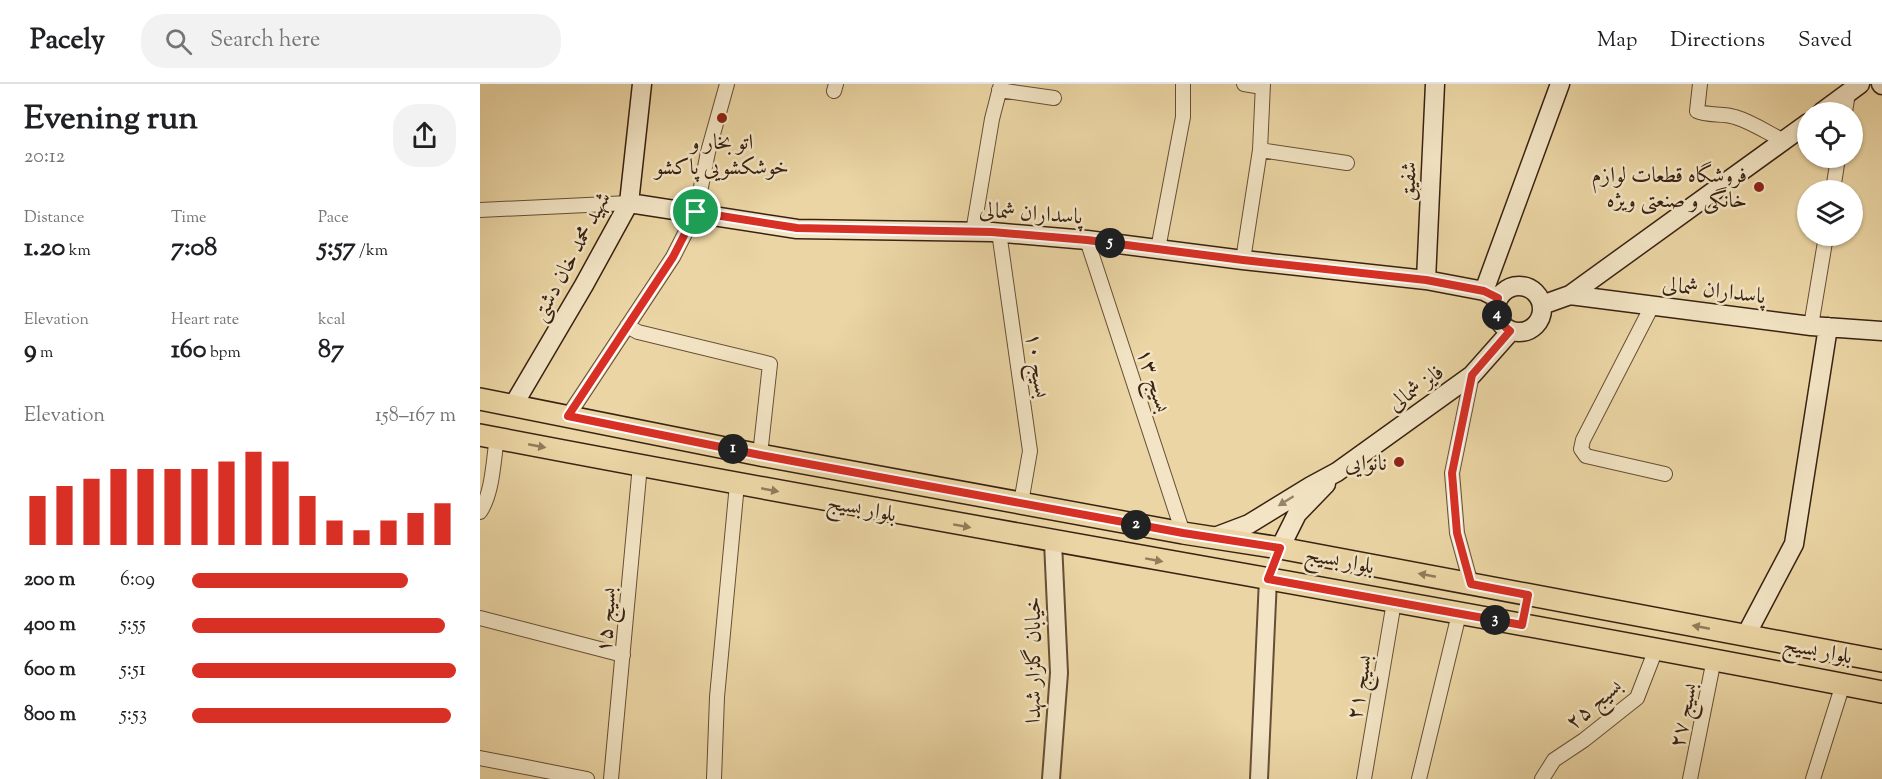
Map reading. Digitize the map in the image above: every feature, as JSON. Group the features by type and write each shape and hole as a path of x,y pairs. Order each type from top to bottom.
{"main road":[{"name":"شهید محمد خان دشتی","path":"514,404 629,203 642,84"},
{"name":"شفیق","path":"1426,280 1436,84"},
{"path":"1491,295 1513,286 1532,289 1539,296 1542,305 1537,324 1529,330 1510,331 1497,317 1491,295 1560,84"},
{"path":"1836,102 1854,89"},
{"path":"1570,296 1797,131"},
{"name":"پاسداران شمالی","path":"629,203 797,228 999,232 1087,240 1426,280 1491,295"},
{"name":"پاسداران شمالی","path":"1542,305 1570,296 1820,326 1882,331"},
{"path":"1746,635 1794,544 1820,326"},
{"name":"فایز شمالی","path":"1210,538 1249,524 1337,472 1472,375 1510,331"},
{"name":"بلوار بسیج","path":"480,399 760,455 1210,538 1280,548 1882,661"},
{"name":"بلوار بسیج","path":"488,437 1053,542 1714,659 1882,692"},
{"name":"فایز شمالی","path":"1280,548 1297,514 1337,472"},
{"path":"1268,579 1280,548"},
{"path":"1522,625 1528,595"}],"street":[{"path":"568,416 688,229 696,212 708,152 727,84"},
{"path":"1158,249 1183,117 1183,84"},
{"path":"1243,260 1260,150 1263,86 1244,84"},
{"path":"1700,84 1697,111 1722,113 1738,118 1784,141"},
{"path":"974,232 992,119 1000,87 1054,98"},
{"path":"1260,150 1347,163"},
{"path":"480,210 629,203"},
{"name":"بسیج ۱۰","path":"999,232 1030,451 1021,503"},
{"name":"بسیج ۱۳","path":"1087,240 1183,533"},
{"path":"1820,326 1825,246"},
{"path":"1652,306 1583,440 1581,449 1586,456 1665,474"},
{"path":"627,326 638,332 770,364 760,455"},
{"path":"1471,584 1457,533 1452,473 1472,375"},
{"path":"480,512 484,506 492,472 488,437"},
{"name":"بسیج ۱۵","path":"611,779 640,465"},
{"path":"714,779 717,697 736,484"},
{"name":"خیابان گلزار شهدا","path":"1051,779 1059,673 1053,542"},
{"path":"1259,779 1268,579"},
{"name":"بسیج ۲۱","path":"1364,779 1394,602"},
{"path":"1419,779 1459,614"},
{"path":"480,618 623,655"},
{"name":"بسیج ۲۵","path":"1542,779 1554,760 1584,740 1637,698 1656,649"},
{"name":"بسیج ۲۷","path":"1690,779 1714,659"},
{"path":"1813,779 1843,684"},
{"path":"480,758 587,779"}],"place":[{"name":"اتو بخار و خوشکشویی پاکشو","path":"722,118"},
{"name":"فروشگاه قطعات لوازم خانگی و صنعتی ویژه","path":"1759,187"},
{"name":"نانوایی","path":"1399,462"}],"route":[{"path":"696,212 797,228 992,232 1087,240 1426,280 1484,291 1498,298 1497,317 1510,331 1472,375 1452,473 1457,533 1471,584 1528,595 1522,625 1268,579 1280,548 1210,538 760,455 568,416 673,257 696,212"}]}
